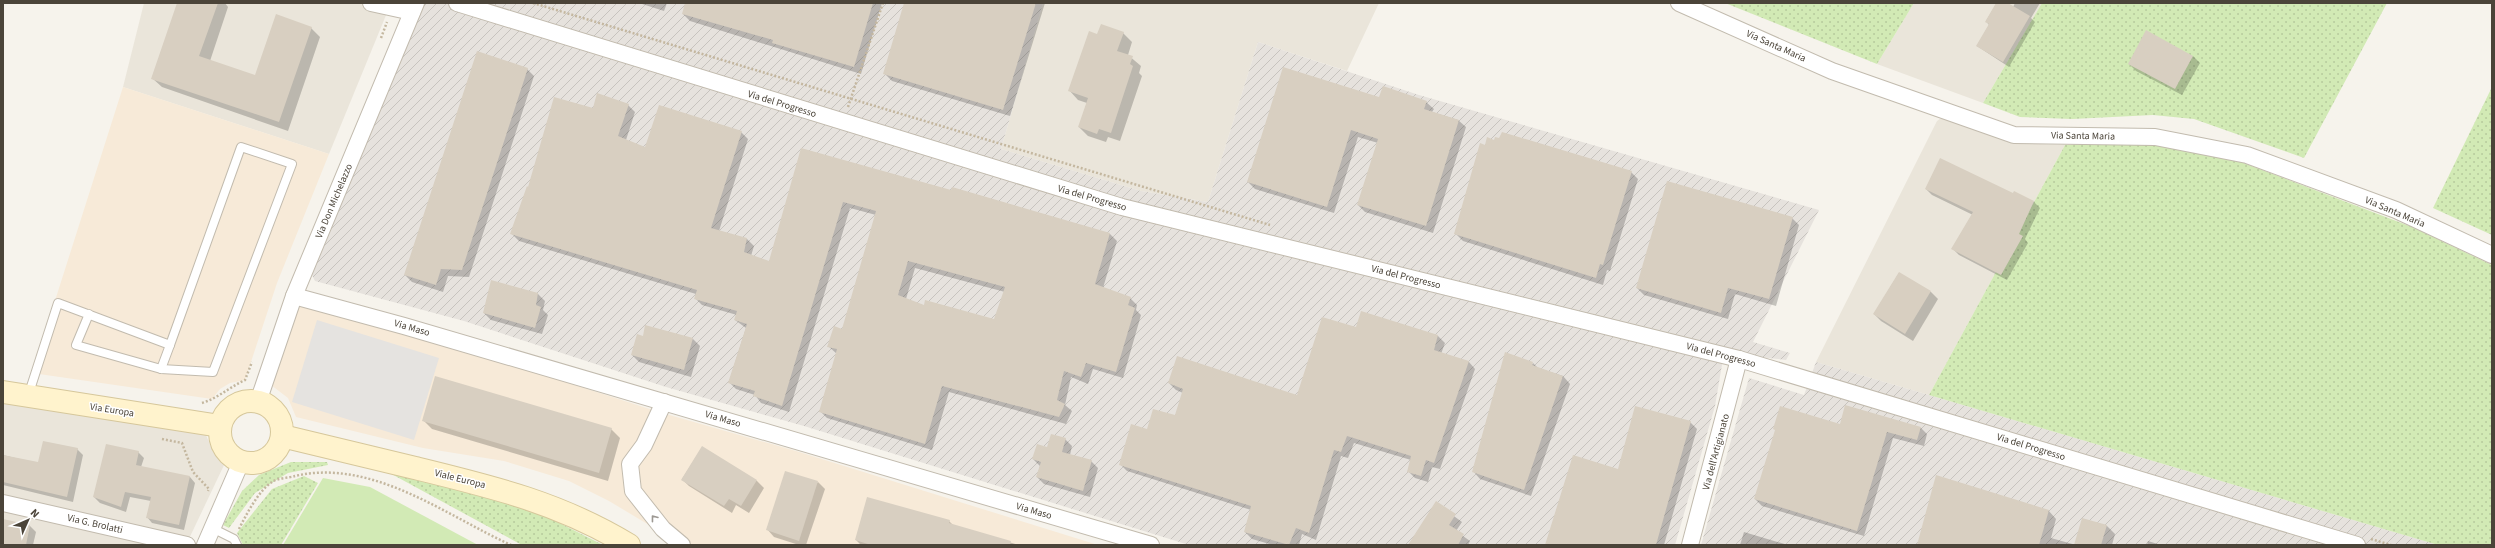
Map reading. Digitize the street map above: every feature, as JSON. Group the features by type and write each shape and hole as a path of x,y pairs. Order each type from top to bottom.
{"main road":[{"name":"Via Europa","path":"3,392 220,426"},
{"path":"248,401 258,402 267,406 279,418 282,436 280,445 268,459 259,463 241,462 226,452 222,444 220,426 224,416 234,406 248,401"},
{"name":"Viale Europa","path":"282,436 481,484 543,502 596,526 629,545"}],"street":[{"path":"371,3 393,9 414,8"},
{"name":"Via del Progresso","path":"457,3 842,123 1122,207 1739,359 2357,545"},
{"name":"Via Santa Maria","path":"1679,3 1832,71 2014,135 2155,137 2247,155 2396,210 2492,255"},
{"name":"Via Don Michelazzo","path":"258,402 294,296 414,8"},
{"name":"Via Maso","path":"294,296 404,326 1151,545"},
{"name":"Via dell'Artigianato","path":"1690,545 1739,359"},
{"path":"664,402 644,445 630,464 633,491 663,529 682,545"},
{"path":"205,545 241,462"},
{"name":"Via G. Brolatti","path":"3,503 187,545"}],"lane":[{"path":"89,314 76,345 161,369 213,372 292,164 241,148 161,369"},
{"path":"28,397 58,303 170,345"},
{"path":"212,528 235,542"}],"path":[{"path":"842,123 883,3"},
{"path":"378,46 393,9"},
{"path":"159,438 182,443 190,442 199,404 216,399 229,387 245,380 253,359"},
{"path":"182,443 193,472 209,489 207,496"},
{"path":"235,542 250,508 272,482 316,471 370,479 419,498 511,545"}],"shaded area":[{"path":"144,3 391,3 329,154 123,87"},
{"path":"420,3 1043,3 1001,149 1141,191 1208,202 1258,42 1419,95 1819,210 1753,342 1790,353 1786,360 1724,353 1715,406 1675,545 1189,545 804,426 666,387 464,321 315,281 310,271"},
{"path":"1043,3 1379,3 1347,71 1258,42 1208,202 1141,191 1001,149"},
{"path":"1914,3 2042,3 1983,103 1877,64"},
{"path":"123,87 329,154 277,283 245,380 230,383 220,389 212,399 32,373"},
{"path":"1944,116 2014,143 2065,145 1929,395 1816,362 1937,121"},
{"path":"298,304 457,347 659,412 796,451 1098,545 674,545 649,525 609,501 569,481 504,461 423,448 296,417 288,398 271,385"},
{"path":"317,320 439,358 414,440 292,402"},
{"path":"1816,362 2438,545 1701,545 1749,378 1804,395"},
{"path":"3,402 206,435 213,452 225,463 186,545 3,545"}],"green space":[{"path":"1725,3 1914,3 1877,64"},
{"path":"2042,3 2387,3 2304,158 2194,119 2153,115 2072,119 2020,117 1983,103"},
{"path":"2492,87 2492,235 2433,208"},
{"path":"2152,141 2188,145 2241,162 2412,227 2492,265 2492,545 2438,545 1929,395 2065,145"},
{"path":"291,462 327,462 328,465 288,473 255,493 229,528 223,525 242,491 259,475"},
{"path":"386,471 520,503 603,545 522,545"},
{"path":"304,476 318,483 281,545 243,545 237,533 272,489"},
{"path":"323,478 370,487 478,545 283,545"}],"building":[{"path":"177,3 218,3 199,56 255,75 276,14 312,27 279,122 151,79"},
{"path":"685,3 873,3 854,67 772,43 773,40 682,14"},
{"path":"904,3 1036,3 1003,110 883,74"},
{"path":"1996,3 2008,3 2030,16 2003,62 1976,46 1989,24 1985,22"},
{"path":"1101,24 1124,32 1117,51 1133,56 1130,64 1133,66 1111,133 1099,129 1097,134 1078,127 1088,98 1068,91 1089,31 1097,34"},
{"path":"2146,30 2193,56 2175,89 2128,64"},
{"path":"477,51 528,68 462,270 441,269 436,285 404,275"},
{"path":"1283,67 1379,97 1383,86 1427,101 1424,109 1459,120 1426,226 1357,205 1378,139 1351,130 1327,207 1247,182"},
{"path":"597,93 629,104 618,136 645,147 659,105 742,131 711,228 747,238 744,252 769,261 801,148 951,190 952,187 1110,233 1095,284 1131,297 1128,305 1135,308 1116,372 1086,363 1081,377 1064,371 1057,400 1065,404 1059,417 942,386 925,444 819,412 837,349 827,347 834,326 842,329 876,211 843,202 782,406 753,396 755,391 728,383 747,324 734,320 737,311 694,299 697,290 510,234 527,186 528,187 554,97 593,108","holes":["908,261 1005,287 994,319 925,300 924,305 898,295"]},
{"path":"1502,132 1632,171 1603,265 1600,264 1596,278 1454,234 1480,143 1485,145 1487,137 1494,140 1495,137 1499,138"},
{"path":"1940,158 2013,193 2014,191 2034,201 2019,234 2023,236 2001,275 1951,249 1973,212 1925,189"},
{"path":"1667,181 1793,217 1769,299 1728,288 1721,313 1636,288"},
{"path":"1899,272 1931,291 1905,334 1873,314"},
{"path":"491,280 538,293 536,305 541,307 535,328 483,313"},
{"path":"1361,311 1438,335 1434,350 1469,361 1434,463 1426,460 1421,476 1407,472 1411,456 1347,436 1341,452 1334,450 1309,533 1296,528 1289,545 1244,532 1251,506 1119,465 1131,424 1147,429 1153,409 1175,415 1183,389 1168,383 1177,356 1297,395 1322,317 1356,327"},
{"path":"645,325 693,338 684,370 631,355 637,334 643,336"},
{"path":"1505,352 1533,362 1532,365 1563,376 1524,490 1472,472"},
{"path":"435,376 612,428 599,473 422,421"},
{"path":"1845,405 1921,427 1917,440 1887,432 1857,531 1754,499 1775,430 1773,429 1780,406 1840,424"},
{"path":"1635,406 1691,421 1656,545 1545,545 1573,455 1618,469"},
{"path":"1051,434 1066,438 1062,452 1092,460 1083,491 1036,477 1041,462 1032,459 1037,444 1047,447"},
{"path":"43,441 78,448 67,497 3,482 3,455 38,462"},
{"path":"106,444 139,451 136,465 190,476 179,525 146,518 151,497 125,492 121,507 93,497"},
{"path":"702,446 757,480 741,506 729,499 724,506 681,480"},
{"path":"785,471 818,481 799,541 766,530"},
{"path":"1936,475 2049,510 2039,545 1917,545"},
{"path":"867,497 950,520 949,523 1011,541 1010,545 871,545 855,540"},
{"path":"1436,501 1456,514 1449,525 1464,534 1458,545 1408,545"},
{"path":"2082,518 2107,525 2101,545 2074,545"},
{"path":"3,519 30,525 26,545 3,545"}]}
